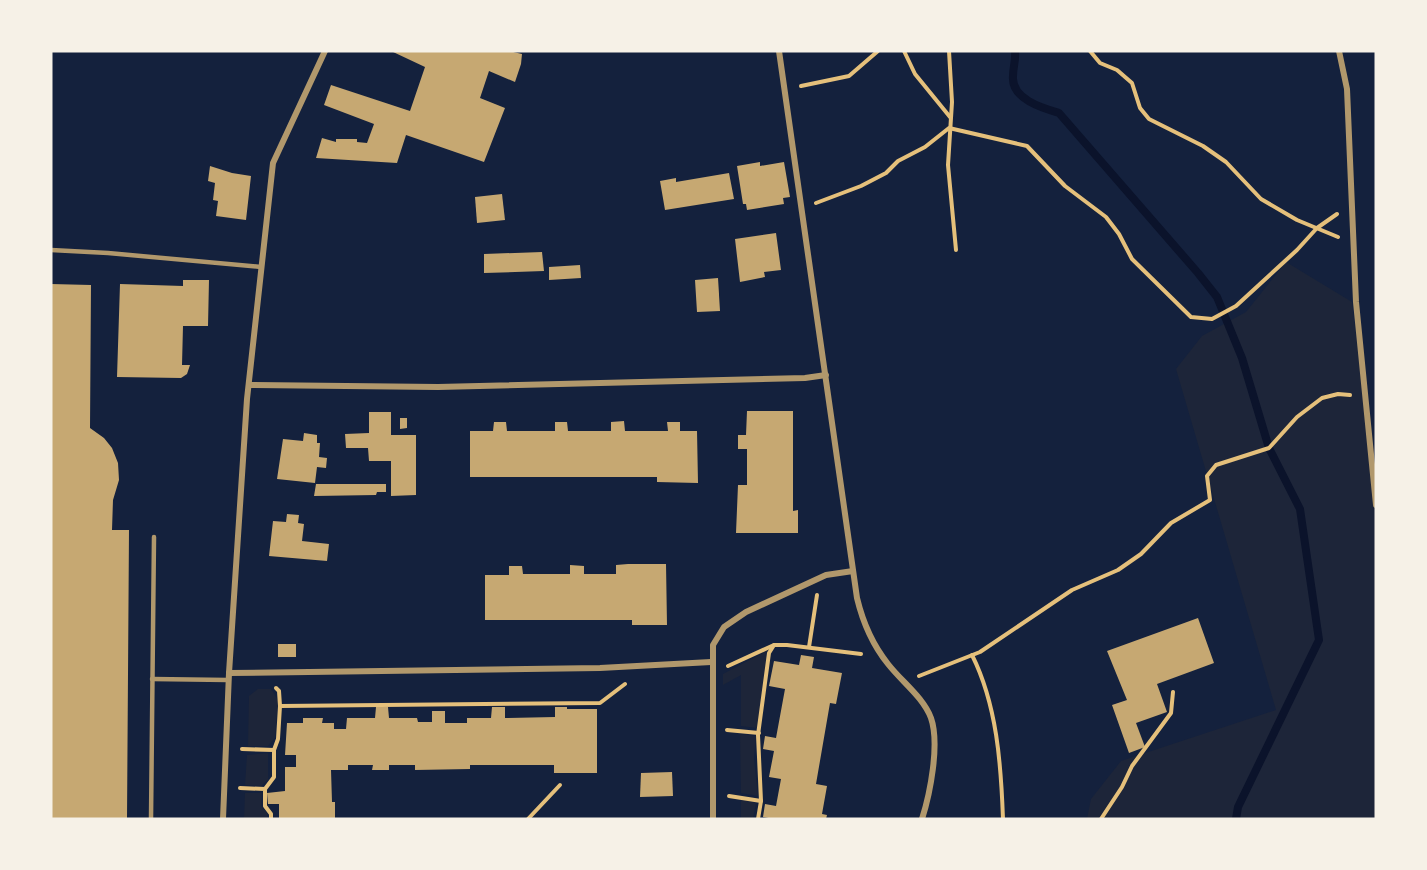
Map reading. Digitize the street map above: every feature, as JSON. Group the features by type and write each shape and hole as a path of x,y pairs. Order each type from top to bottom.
{"street":[{"path":"223,819 228,677 249,385 273,163 325,51"},
{"path":"779,51 857,598 862,620 872,641 882,657 921,701 931,718 935,738 922,819"},
{"path":"1339,51 1347,89 1356,303 1376,505"},
{"path":"249,385 438,387 805,378 826,375"},
{"path":"712,819 711,662 713,645 724,627 746,612 820,578 853,571"},
{"path":"228,677 600,668 711,662"}],"lane":[{"path":"51,250 261,267"},
{"path":"151,819 154,537"},
{"path":"153,680 228,677"}],"path":[{"path":"801,86 849,76 878,51"},
{"path":"904,51 915,74 950,118"},
{"path":"949,51 948,165 956,250"},
{"path":"1090,51 1100,63 1117,70 1132,83 1140,108 1149,119 1203,146 1226,162 1262,199 1297,219 1354,244"},
{"path":"801,206 818,203 861,186 886,173 898,161 925,147 950,128"},
{"path":"950,128 1027,146 1065,186 1106,217 1119,234 1132,259 1191,317 1212,319 1236,306 1297,250 1317,228 1352,204"},
{"path":"905,682 980,652 1072,590 1118,570 1142,554 1171,523 1210,500 1207,476 1216,465 1269,448 1297,417 1322,398 1338,394 1366,396"},
{"path":"809,647 820,578"},
{"path":"712,674 774,645 809,647 882,657"},
{"path":"758,819 761,801 759,733 769,653 774,645"},
{"path":"972,656 982,677 994,722 1003,819"},
{"path":"271,819 271,814 265,806 265,789 274,777 274,750 278,739 280,706 600,703 629,680"},
{"path":"1101,819 1122,787 1132,766 1171,713 1173,692"},
{"path":"712,728 759,733"},
{"path":"241,749 274,750"},
{"path":"528,819 560,785"},
{"path":"240,788 265,789"},
{"path":"712,795 761,801"}],"shaded area":[{"path":"1286,262 1352,302 1376,505 1376,819 1087,819 1091,799 1121,761 1276,710 1176,369 1202,336 1246,312"},
{"path":"767,651 757,728 741,726 741,675 723,685 723,674"},
{"path":"258,689 271,689 278,700 275,738 268,746 248,746 249,696"},
{"path":"740,734 756,736 754,758 758,796 741,793"},
{"path":"268,753 268,780 261,786 245,785 247,755"},
{"path":"245,793 262,793 261,806 267,813 267,819 244,819"},
{"path":"741,800 756,803 753,819 741,819"}],"building":[{"path":"391,51 509,51 522,54 515,82 489,71 480,98 505,108 484,162 406,135 397,163 316,158 322,138 336,142 336,139 357,139 357,142 367,143 374,124 324,105 331,85 410,111 425,67"},
{"path":"760,162 760,166 784,162 790,197 783,198 784,204 747,210 746,204 743,204 737,166"},
{"path":"210,166 251,176 246,220 216,216 218,201 213,200 215,183 208,181"},
{"path":"729,173 734,199 665,210 660,181 676,178 676,182"},
{"path":"502,194 505,220 477,223 475,197"},
{"path":"776,233 781,270 764,272 765,277 740,282 735,239"},
{"path":"542,252 544,271 484,273 484,254"},
{"path":"580,265 581,278 549,280 549,267"},
{"path":"718,278 720,311 697,312 695,280"},
{"path":"183,280 209,280 208,326 183,326 182,365 190,365 187,374 181,378 117,377 120,284 183,286"},
{"path":"51,284 91,285 90,428 104,438 112,448 118,463 119,480 113,500 112,530 129,530 127,819 51,819"},
{"path":"747,411 793,411 793,511 798,510 798,533 736,533 738,485 747,485 747,449 738,449 738,435 746,435"},
{"path":"369,412 391,412 391,435 416,435 416,495 391,496 391,461 369,461 368,448 346,448 345,434 369,433"},
{"path":"400,418 407,418 407,428 400,429"},
{"path":"624,421 625,431 668,431 667,422 680,422 680,431 697,431 698,483 657,482 657,477 470,477 470,431 493,431 494,422 506,422 507,431 555,431 555,422 567,422 568,431 611,431 611,422"},
{"path":"304,433 317,435 317,443 320,443 319,457 327,458 326,468 317,467 315,483 277,479 283,439 303,441"},
{"path":"316,484 386,484 386,492 377,492 376,495 314,496"},
{"path":"287,514 299,515 298,523 304,524 302,541 329,544 327,561 269,556 273,521 286,522"},
{"path":"666,564 667,625 632,625 632,620 485,620 485,575 509,575 509,566 522,566 523,574 570,574 570,565 584,566 584,574 616,574 616,565"},
{"path":"1198,618 1214,663 1157,684 1167,712 1136,723 1145,747 1129,753 1112,705 1127,700 1107,651"},
{"path":"278,644 296,644 296,657 278,657"},
{"path":"801,655 814,657 812,668 842,673 836,704 830,703 816,784 827,786 822,814 827,815 826,819 763,817 765,804 776,806 781,779 769,777 774,751 763,749 765,736 776,738 785,689 769,686 774,661 799,665"},
{"path":"376,707 388,707 389,718 417,718 418,722 432,722 432,711 445,711 445,723 467,723 467,718 491,718 492,707 505,707 505,718 555,717 555,707 597,709 597,773 554,773 554,765 470,765 470,769 415,770 415,765 389,765 389,770 372,770 373,765 348,765 348,770 331,770 335,819 279,819 279,804 268,804 267,793 285,791 285,767 296,767 296,755 285,755 287,723 303,723 303,718 323,718 322,723 334,723 334,729 346,729 347,718 375,718"},
{"path":"672,772 673,796 640,797 641,773"}],"waterway":[{"path":"1015,51 1013,76 1017,91 1029,101 1059,113 1217,297 1242,358 1269,448 1300,509 1319,640 1238,807 1236,819"}]}
